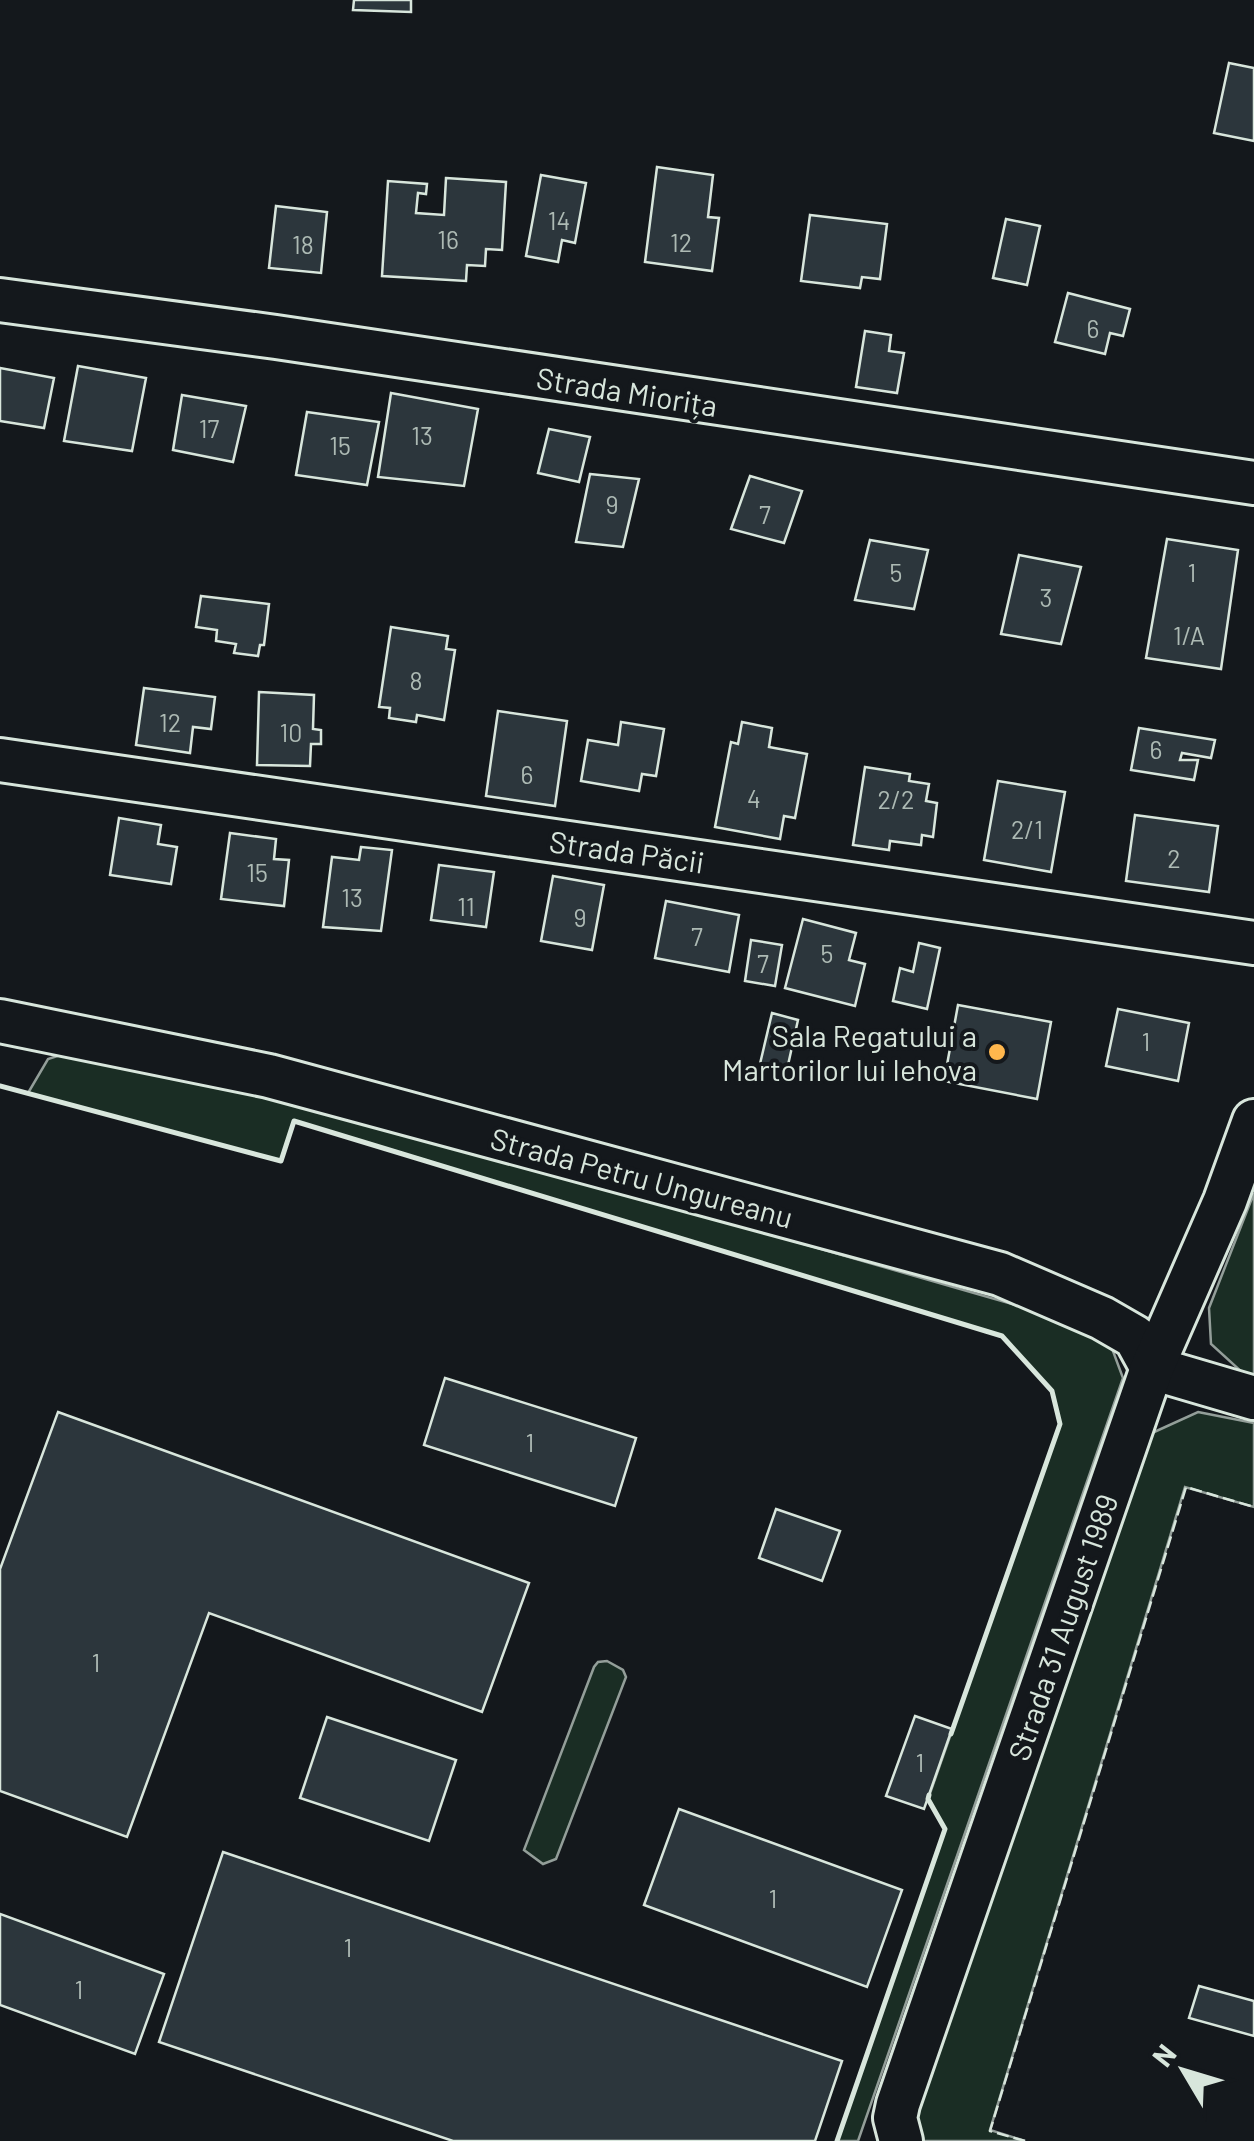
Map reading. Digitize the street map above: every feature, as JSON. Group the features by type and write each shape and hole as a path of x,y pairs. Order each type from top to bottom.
{"street":[{"name":"Strada Miorița","path":"0,300 1254,483"},
{"name":"Strada Păcii","path":"0,760 1254,942"},
{"name":"Strada Petru Ungureanu","path":"0,1021 269,1076 1000,1274 1102,1318 1134,1337 1152,1368"},
{"name":"Strada 31 August 1989","path":"901,2141 895,2118 898,2104 1152,1368 1225,1201 1254,1120"},
{"path":"1152,1368 1254,1398"}],"green space":[{"path":"79,1049 300,1099 1085,1325 1110,1343 1123,1378 858,2141 837,2141 945,1830 928,1799 1060,1424 1052,1391 1002,1336 294,1121 281,1161 28,1093 48,1059"},
{"path":"1254,1193 1254,1378 1245,1375 1211,1344 1209,1308"},
{"path":"1198,1412 1254,1423 1254,1507 1185,1487 990,2130 1025,2141 920,2141 915,2115 1152,1433"},
{"path":"607,1661 623,1670 626,1677 556,1859 543,1864 524,1850 594,1667"}],"building":[{"path":"354,0 411,0 411,12 353,10"},
{"path":"1229,63 1254,68 1254,141 1214,133"},
{"path":"657,167 713,175 708,217 719,218 712,271 645,262"},
{"path":"541,175 586,183 575,243 562,240 558,262 526,256"},
{"path":"446,178 506,182 502,250 486,249 485,266 467,265 466,281 382,276 388,181 427,184 426,194 418,193 416,213 444,215"},
{"path":"276,206 327,212 321,273 269,268"},
{"path":"810,215 887,224 880,279 862,277 860,288 801,281"},
{"path":"1006,219 1040,226 1027,285 993,278"},
{"path":"1068,293 1130,309 1123,336 1110,333 1105,354 1055,342"},
{"path":"865,331 891,335 889,351 904,353 897,393 856,387"},
{"path":"78,366 146,378 132,451 64,441"},
{"path":"0,368 54,378 44,428 0,421"},
{"path":"391,393 478,409 464,486 378,477"},
{"path":"182,395 246,406 233,462 173,450"},
{"path":"307,412 379,422 367,485 296,475"},
{"path":"549,429 590,437 579,482 538,473"},
{"path":"590,474 639,479 623,547 576,542"},
{"path":"750,476 802,491 784,543 731,529"},
{"path":"1167,539 1238,550 1221,669 1146,658"},
{"path":"870,540 928,550 914,609 855,600"},
{"path":"1019,555 1081,567 1061,644 1001,634"},
{"path":"201,596 269,604 264,645 260,645 258,656 234,653 236,644 216,641 217,630 196,627"},
{"path":"391,627 448,636 446,649 455,650 444,720 417,715 416,722 389,718 390,708 379,707"},
{"path":"144,688 215,697 211,729 193,727 190,753 136,745"},
{"path":"259,692 314,695 313,729 321,730 321,744 311,744 310,766 257,765"},
{"path":"498,711 567,721 555,806 486,796"},
{"path":"621,722 664,729 656,776 642,774 639,791 581,781 588,740 618,745"},
{"path":"742,722 772,728 769,747 807,754 795,818 784,816 780,839 715,827 731,742 738,744"},
{"path":"1139,728 1215,740 1211,758 1182,753 1180,760 1198,760 1194,780 1131,770"},
{"path":"865,767 910,774 909,781 929,784 926,801 937,803 933,837 922,835 921,845 890,841 889,850 853,845"},
{"path":"998,781 1065,792 1051,872 984,860"},
{"path":"1135,815 1218,826 1209,892 1126,881"},
{"path":"119,818 161,825 158,844 177,847 171,884 110,875"},
{"path":"230,833 276,839 274,859 289,860 284,906 221,899"},
{"path":"361,847 392,850 381,931 323,927 332,857 359,860"},
{"path":"439,865 494,872 486,927 431,920"},
{"path":"553,876 604,885 592,950 541,941"},
{"path":"666,901 739,915 729,972 655,958"},
{"path":"803,919 856,933 849,960 865,964 855,1006 785,988"},
{"path":"751,940 782,945 775,986 745,981"},
{"path":"919,943 940,948 927,1009 893,1001 900,968 913,972"},
{"name":"Sala Regatului a Martorilor lui Iehova","path":"958,1005 1051,1022 1037,1099 944,1081"},
{"path":"1118,1009 1189,1023 1178,1081 1106,1066"},
{"path":"772,1013 798,1020 786,1074 759,1068"},
{"path":"445,1378 636,1438 615,1506 424,1445"},
{"path":"58,1412 529,1583 482,1712 209,1613 127,1837 0,1791 0,1569"},
{"path":"776,1509 840,1531 822,1581 759,1558"},
{"path":"915,1716 952,1729 924,1809 886,1796"},
{"path":"327,1717 456,1760 429,1841 300,1798"},
{"path":"679,1809 902,1890 867,1987 644,1905"},
{"path":"223,1852 842,2061 815,2141 453,2141 159,2042"},
{"path":"0,1914 164,1974 135,2054 0,2005"},
{"path":"1199,1986 1254,2001 1254,2036 1189,2018"}],"fence":[{"path":"1025,2141 990,2131 1186,1487 1254,1507"}],"wall":[{"path":"0,1086 281,1161 294,1121 1002,1336 1052,1391 1060,1424 951,1734"},
{"path":"837,2141 945,1829 929,1795"}],"place":[{"name":"Sala Regatului a Martorilor lui Iehova","path":"997,1052"}]}
